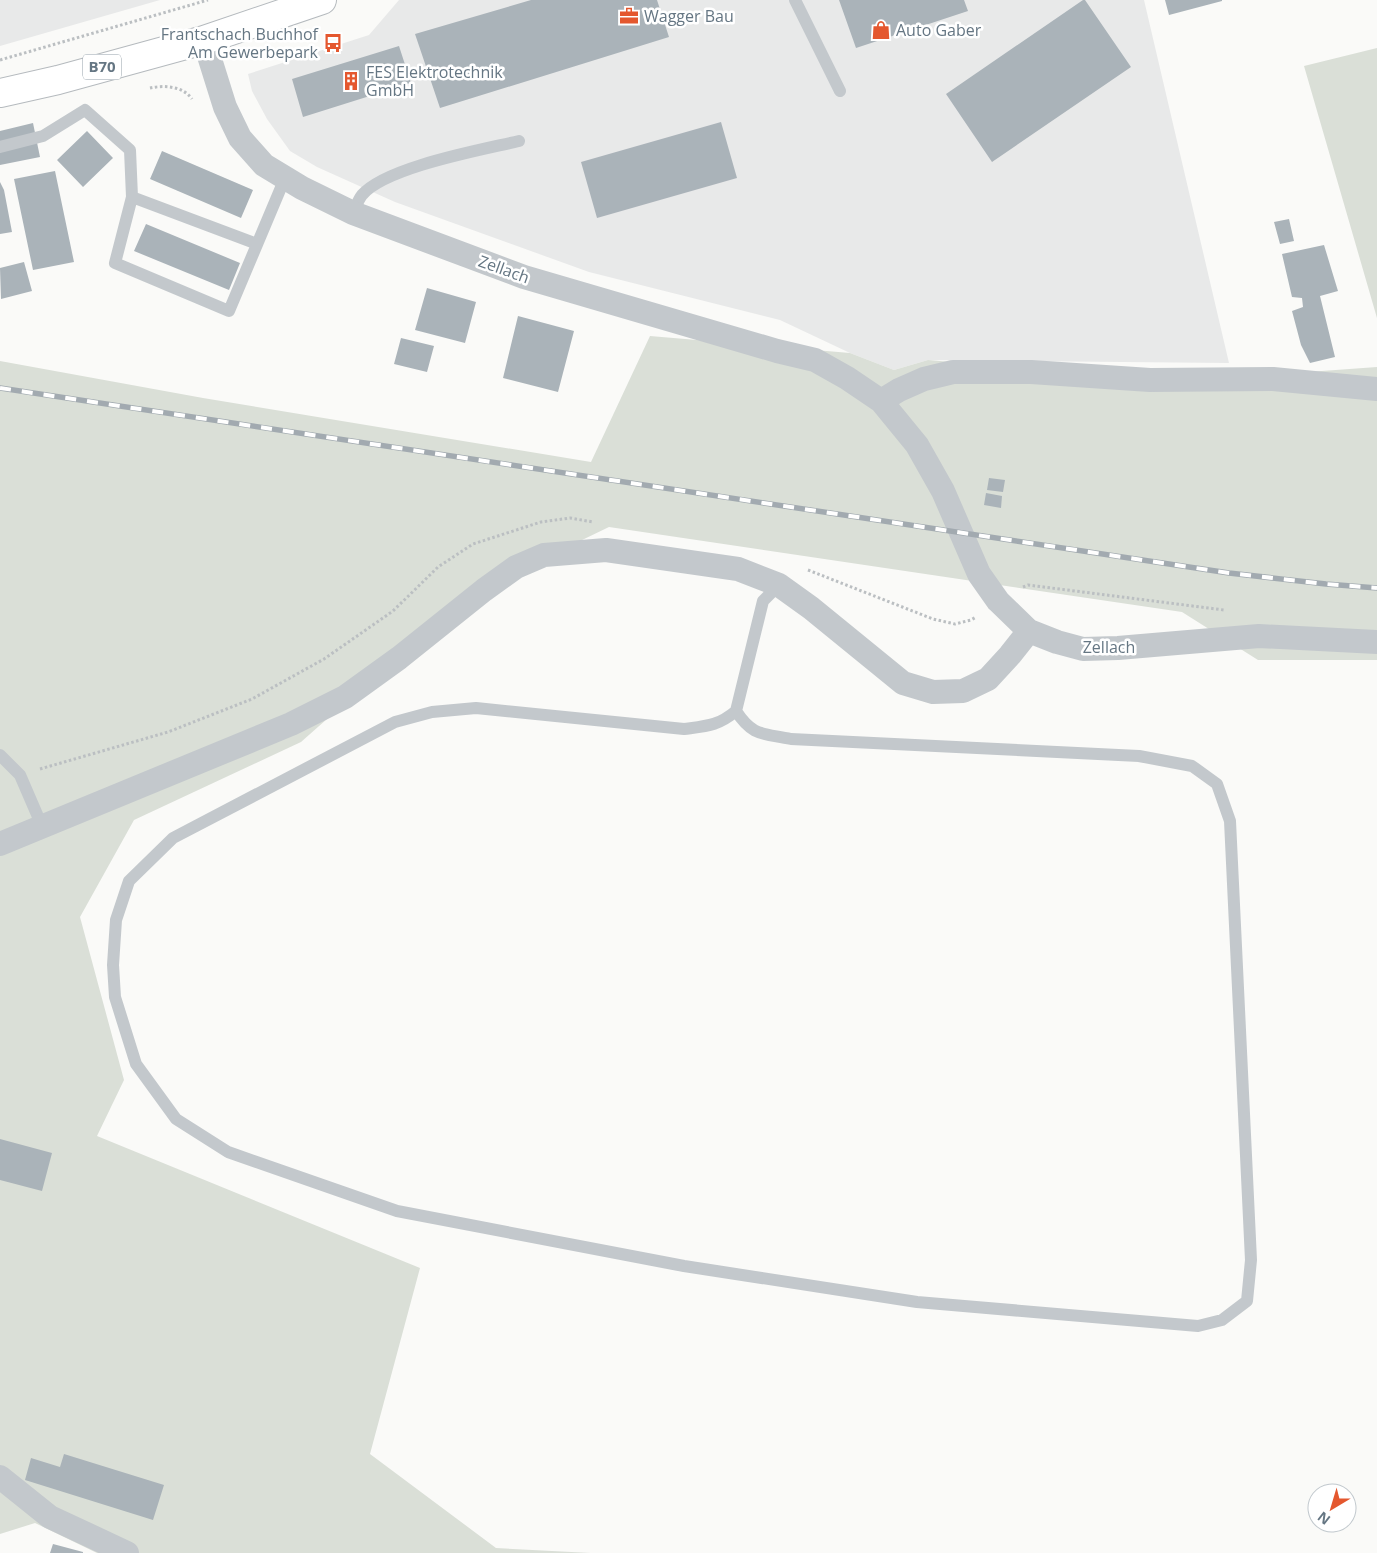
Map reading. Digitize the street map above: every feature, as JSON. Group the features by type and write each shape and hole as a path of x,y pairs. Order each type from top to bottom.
{"main road":[{"name":"B70","path":"0,93 58,80 204,40 322,0"}],"street":[{"name":"Zellach","path":"204,40 225,107 240,138 264,165 302,188 353,213 524,276 759,346 815,360 847,378 881,401 917,445 943,491 979,574 998,601 1029,631 1057,642 1083,648 1118,648 1259,636 1377,642"},
{"path":"881,401 899,390 924,379 953,372 1031,372 1150,380 1274,379 1377,389"},
{"path":"0,844 291,724 345,697 399,658 516,567 544,555 606,550 738,569 779,586 811,608 903,683 933,692 963,691 988,679 1029,631"},
{"path":"0,1477 50,1517 127,1553"}],"lane":[{"path":"795,0 840,91"},
{"path":"0,147 43,136 85,110 130,150 132,197 115,263 229,311 285,178"},
{"path":"353,213 362,196 379,182 401,172 518,141"},
{"path":"132,197 257,244"},
{"path":"736,710 753,731 791,739 1139,756 1192,766 1216,784 1230,821 1251,1260 1248,1301 1222,1320 1198,1326 917,1302 684,1266 397,1211 228,1152 176,1119 136,1064 115,997 113,965 116,920 128,881 173,838 395,722 432,712 476,708 684,729 706,726 724,720 736,710 763,601 779,586"},
{"path":"0,755 20,775 42,826"}],"path":[{"path":"0,60 208,0"},
{"path":"141,90 160,86 176,88 190,96 194,101"},
{"path":"20,775 168,732 252,699 324,659 392,611 438,567 473,544 541,522 570,518 600,524"},
{"path":"807,570 933,619 956,624 971,620 1015,590 1028,585 1232,611"}],"shaded area":[{"path":"0,0 160,0 0,46"},
{"path":"399,0 1144,0 1229,363 928,360 894,370 850,353 780,320 589,272 395,202 317,167 290,151 267,119 252,91 248,74 369,35"},
{"path":"1377,48 1377,318 1304,66"},
{"path":"650,336 850,353 894,370 928,360 1182,381 1377,367 1377,660 1258,660 1182,612 609,527 466,596 301,742 134,820 80,917 124,1080 97,1136 420,1268 370,1454 496,1548 591,1553 97,1553 35,1523 0,1534 0,361 203,398 591,462"}],"building":[{"path":"531,0 657,0 669,37 440,108 415,34"},
{"name":"Auto Gaber","path":"839,0 964,0 968,11 856,48"},
{"path":"1085,0 1131,67 992,162 946,94"},
{"path":"1165,0 1222,0 1222,1 1169,15"},
{"name":"FES Elektrotechnik GmbH","path":"399,46 411,83 303,117 292,79"},
{"path":"721,122 737,178 597,218 581,162"},
{"path":"33,123 40,157 0,165 0,131"},
{"path":"87,131 113,158 83,187 57,160"},
{"path":"162,151 253,190 241,218 150,179"},
{"path":"55,171 74,262 33,270 14,179"},
{"path":"0,182 4,190 12,232 0,234"},
{"path":"1289,219 1294,241 1280,244 1274,222"},
{"path":"146,224 240,263 229,290 134,251"},
{"path":"1324,245 1338,291 1320,296 1335,357 1310,363 1301,345 1292,311 1303,307 1302,298 1292,297 1282,254"},
{"path":"24,262 32,291 1,299 0,268"},
{"path":"427,288 476,302 465,343 415,330"},
{"path":"518,316 574,331 558,392 503,378"},
{"path":"401,338 434,346 427,372 394,364"},
{"path":"989,478 1005,480 1003,492 987,490"},
{"path":"986,493 1002,496 1001,508 984,505"},
{"path":"0,1139 52,1153 42,1191 0,1180"},
{"path":"64,1454 164,1485 153,1520 25,1480 31,1458 60,1467"},
{"path":"53,1544 83,1552 83,1553 50,1553"}],"railway":[{"path":"0,388 1229,573 1377,588"}],"place":[{"name":"Wagger Bau","path":"629,16"},
{"name":"Auto Gaber","path":"881,30"},
{"name":"Frantschach Buchhof Am Gewerbepark","path":"333,43"},
{"name":"FES Elektrotechnik GmbH","path":"351,81"}]}
